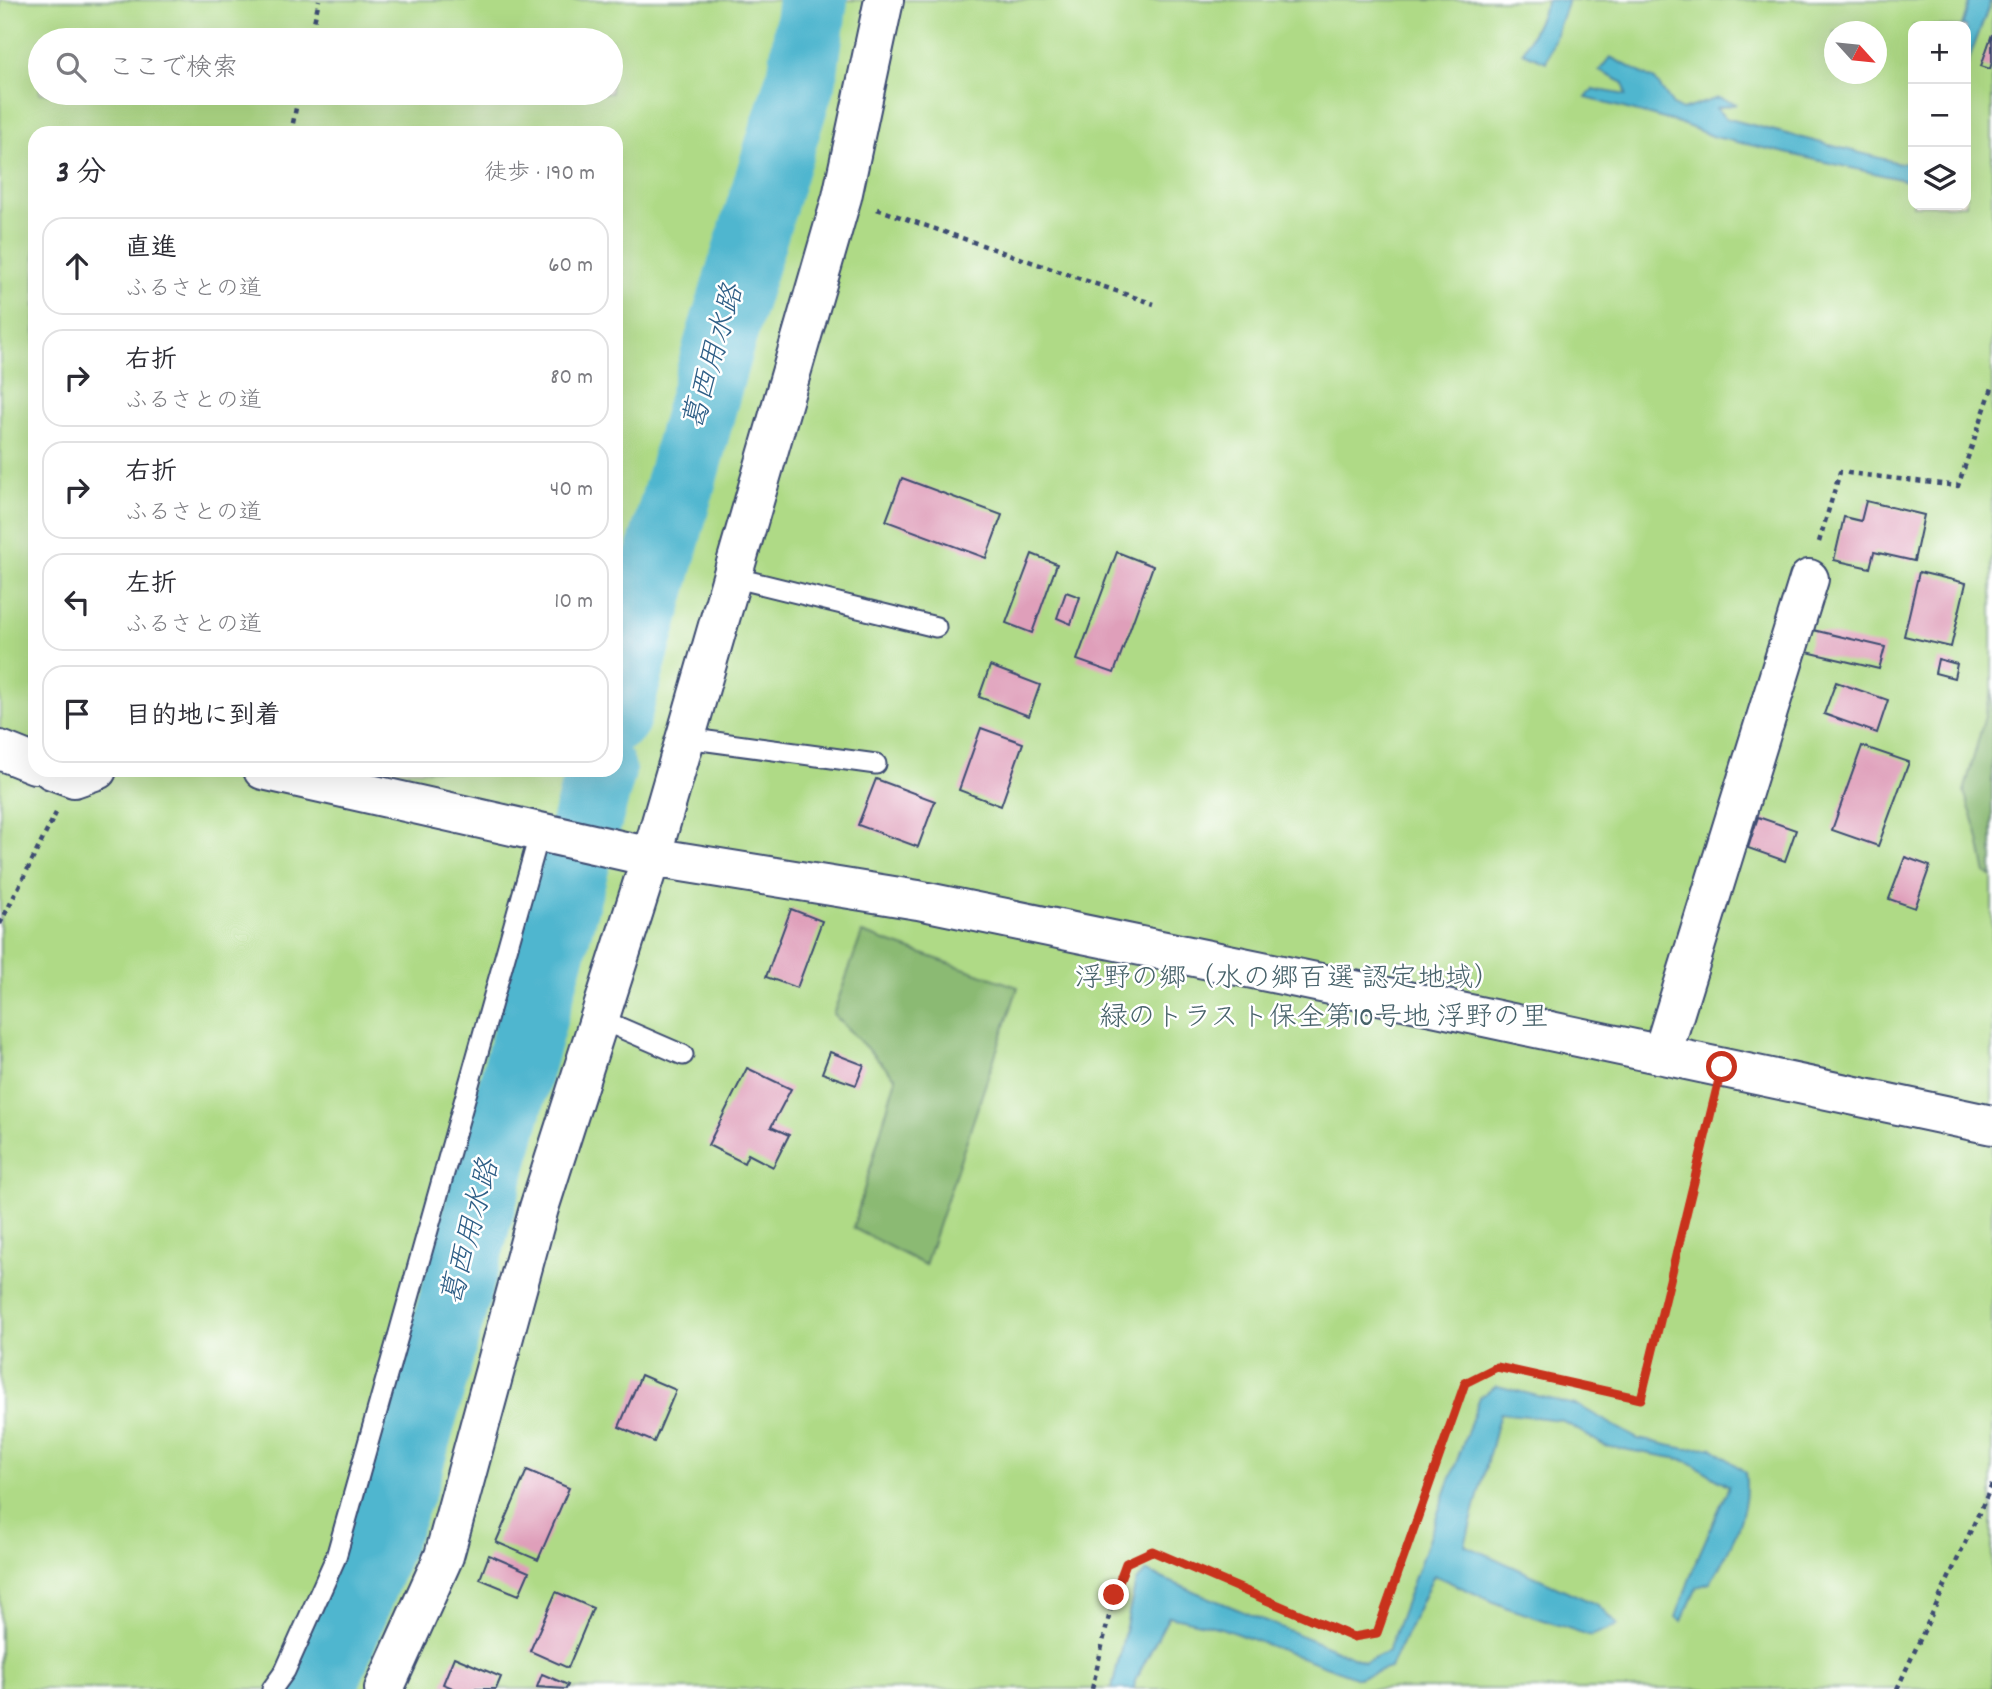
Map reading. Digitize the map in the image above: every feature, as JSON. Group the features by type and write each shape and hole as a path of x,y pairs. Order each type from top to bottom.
{"street":[{"path":"384,1689 444,1556 539,1208 600,1019 640,854 686,738 842,197 884,0"},
{"path":"1662,1054 1809,579"},
{"path":"0,751 28,761"},
{"path":"295,777 640,854 918,900 1992,1125"}],"lane":[{"path":"732,577 936,627"},
{"path":"686,738 876,764"},
{"path":"272,1689 285,1671 336,1557 547,833"},
{"path":"600,1019 683,1055"}],"path":[{"path":"313,28 319,0"},
{"path":"292,126 297,105"},
{"path":"842,197 1154,304"},
{"path":"1809,579 1840,471 1958,486 1992,388"},
{"path":"0,924 72,777"},
{"path":"1093,1689 1114,1595 1126,1563 1152,1551 1353,1637 1377,1633 1465,1383 1497,1367 1641,1399 1722,1067"},
{"path":"1897,1689 1992,1485"}],"green space":[{"name":"緑のトラスト保全第10号地 浮野の里","path":"0,0 1992,0 1992,1689 0,1689"},
{"path":"1992,690 1992,876 1986,874 1977,830 1964,792"},
{"path":"862,933 1018,987 925,1265 853,1228 896,1078 833,1014"}],"water":[{"path":"1548,0 1568,0 1546,62 1523,52"},
{"path":"1970,0 1991,0 1971,54 1971,21 1964,21"},
{"path":"1610,57 1655,80 1673,105 1682,110 1718,98 1737,104 1716,108 1725,118 1899,163 1908,162 1908,181 1715,137 1679,123 1586,98 1593,89 1626,95 1624,83 1599,71"},
{"path":"1497,1386 1579,1406 1638,1439 1687,1449 1711,1447 1745,1472 1745,1501 1737,1530 1710,1583 1697,1587 1682,1621 1676,1617 1695,1564 1729,1486 1686,1460 1605,1446 1561,1420 1500,1413 1465,1545 1598,1605 1618,1625 1591,1636 1505,1607 1434,1575 1390,1668 1358,1678 1221,1628 1169,1616 1135,1681 1134,1689 1112,1689 1136,1581 1147,1572 1365,1662 1388,1651 1480,1397"}],"building":[{"path":"1992,34 1992,62 1990,69 1981,66"},
{"path":"902,478 1002,515 986,558 886,521"},
{"path":"1866,501 1924,515 1914,561 1874,552 1870,568 1834,560 1844,517 1861,521"},
{"path":"1117,552 1153,566 1114,673 1077,660"},
{"path":"1032,554 1057,564 1032,633 1006,623"},
{"path":"1919,572 1966,583 1951,647 1904,636"},
{"path":"1066,592 1080,597 1071,624 1057,618"},
{"path":"1813,630 1885,647 1879,669 1807,652"},
{"path":"1938,659 1957,664 1954,678 1935,673"},
{"path":"990,666 1040,685 1029,716 979,697"},
{"path":"1836,682 1888,700 1877,733 1824,714"},
{"path":"981,728 1023,743 1001,806 959,790"},
{"path":"1862,746 1909,762 1878,846 1832,830"},
{"path":"876,779 935,801 918,847 858,825"},
{"path":"1758,817 1796,830 1785,861 1748,848"},
{"path":"1905,857 1930,866 1915,908 1889,899"},
{"path":"791,909 822,921 797,988 766,977"},
{"path":"830,1052 864,1065 856,1085 822,1073"},
{"path":"747,1068 791,1089 771,1127 789,1135 773,1167 748,1154 744,1163 708,1145"},
{"path":"641,1375 676,1390 654,1442 619,1427"},
{"path":"527,1470 569,1488 538,1560 496,1542"},
{"path":"489,1555 529,1572 519,1595 480,1579"},
{"path":"556,1592 593,1608 568,1668 530,1651"},
{"path":"454,1657 501,1677 496,1689 455,1689 443,1684"},
{"path":"542,1674 568,1685 566,1689 537,1687"}],"waterway":[{"name":"葛西用水路","path":"623,691 719,344 803,72 813,0"},
{"name":"葛西用水路","path":"321,1689 405,1477 599,777"}],"route":[{"path":"1114,1595 1126,1563 1152,1551 1353,1637 1377,1633 1465,1383 1497,1367 1641,1399 1722,1067"}],"park label":[{"name":"浮野の郷（水の郷百選 認定地域）","path":"1288,981"}]}
